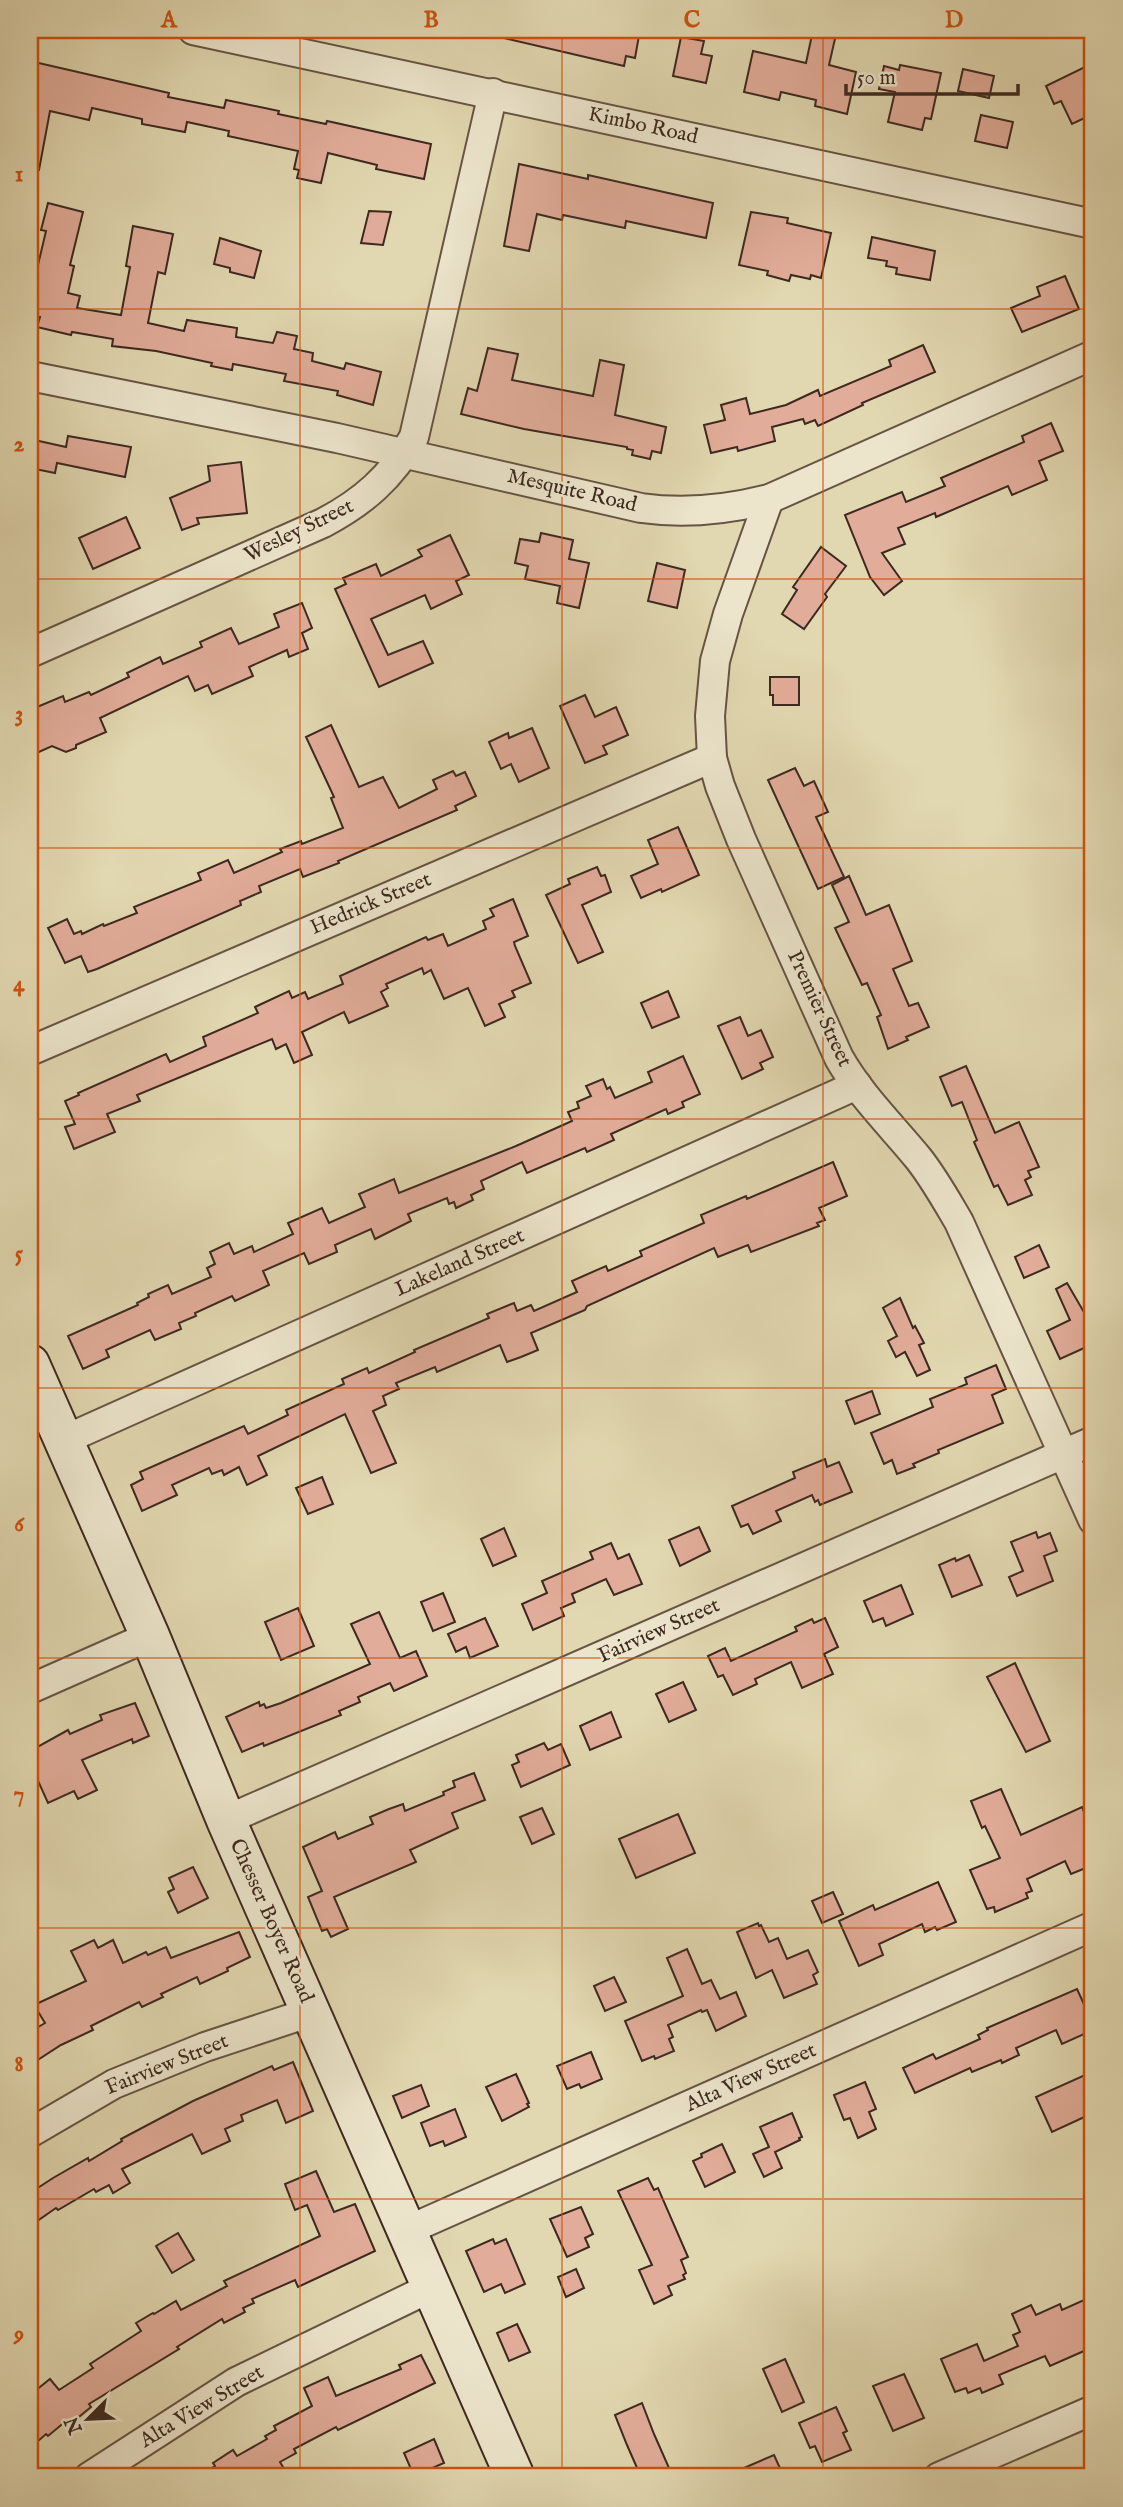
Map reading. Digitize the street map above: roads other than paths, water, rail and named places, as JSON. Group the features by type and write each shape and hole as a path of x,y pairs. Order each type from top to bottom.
{"street":[{"name":"Kimbo Road","path":"192,30 1093,224"},
{"name":"Wesley Street","path":"30,653 300,534 347,510 387,478 414,437 493,93"},
{"name":"Mesquite Road","path":"30,376 405,453 663,511 707,510 769,499 1093,355"},
{"name":"Premier Street","path":"769,499 728,614 715,661 710,716 712,758 729,812 839,1058 857,1085 919,1159 959,1222 1093,1520"},
{"name":"Hedrick Street","path":"30,1051 712,758"},
{"name":"Lakeland Street","path":"64,1440 857,1085"},
{"name":"Chesser Boyer Road","path":"30,1364 150,1636 226,1820 515,2477"},
{"name":"Fairview Street","path":"226,1820 1093,1441"},
{"path":"30,1689 150,1636"},
{"name":"Alta View Street","path":"408,2230 1093,1926"},
{"name":"Fairview Street","path":"30,2133 114,2084 205,2047 311,2012"},
{"name":"Alta View Street","path":"89,2477 236,2382 432,2287"},
{"path":"939,2477 1093,2410"}]}
